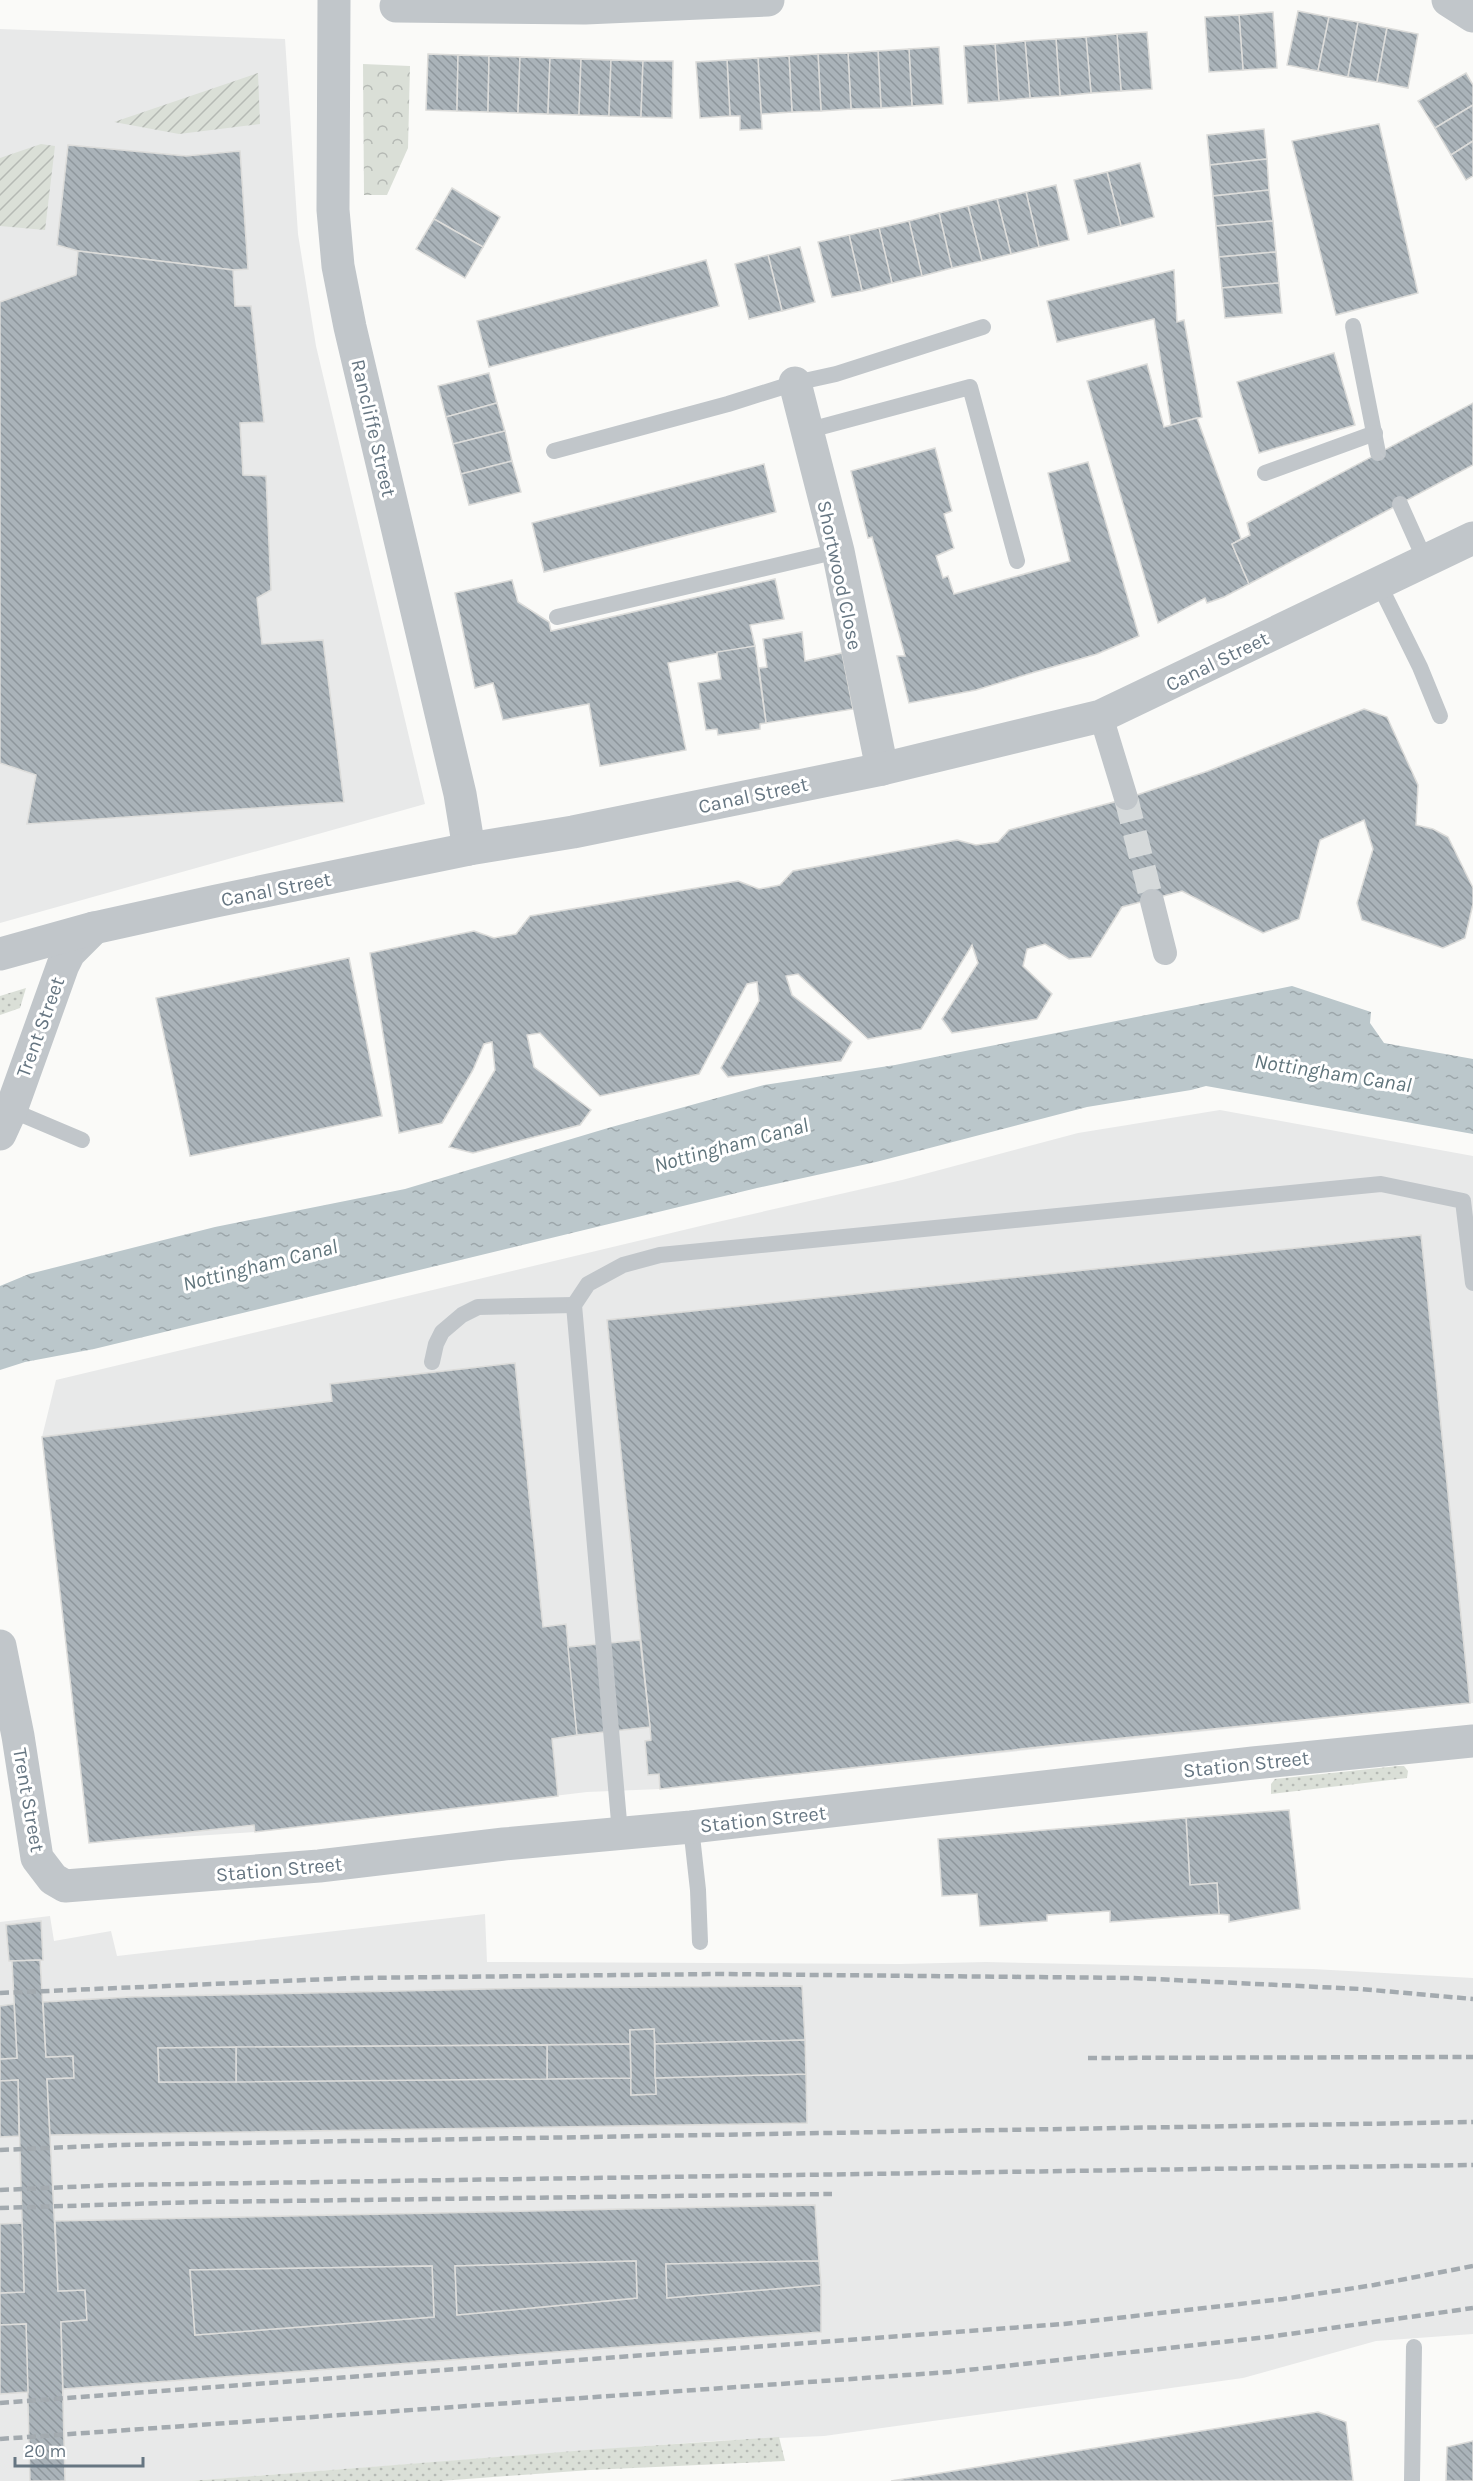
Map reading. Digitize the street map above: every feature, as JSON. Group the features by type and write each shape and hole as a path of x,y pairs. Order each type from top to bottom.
{"street":[{"name":"Rancliffe Street","path":"334,0 332,165 338,266 350,327 460,794 469,849"},
{"path":"396,6 585,8 768,0"},
{"path":"1448,0 1473,16"},
{"name":"Shortwood Close","path":"795,383 838,551 882,769"},
{"name":"Canal Street","path":"0,954 94,928 469,849 573,832 882,769 1101,716 1473,538"},
{"path":"1101,716 1126,798"},
{"path":"1152,901 1165,953"},
{"name":"Trent Street","path":"5,1122 63,965 69,953 94,928"},
{"name":"Trent Street","path":"0,1646 18,1736 37,1858 53,1880"},
{"name":"Station Street","path":"53,1880 65,1886 97,1885 319,1866 504,1844 691,1827 1241,1764 1473,1741"}],"lane":[{"path":"1353,326 1378,453"},
{"path":"554,451 728,404 795,383 836,374 983,327"},
{"path":"806,431 970,387 1017,561"},
{"path":"1265,473 1375,433"},
{"path":"1400,504 1425,560"},
{"path":"557,617 838,551"},
{"path":"1379,584 1416,657 1440,716"},
{"path":"5,1122 82,1140"},
{"path":"620,1833 574,1305 588,1284 623,1265 660,1255 1381,1184 1463,1201 1473,1283"},
{"path":"432,1362 436,1344 442,1332 462,1315 478,1307 574,1305"},
{"path":"691,1827 698,1890 700,1942"},
{"path":"1412,2481 1414,2347"}],"shaded area":[{"path":"0,29 285,39 298,234 316,346 425,804 0,923"},
{"path":"1220,1110 1473,1156 1473,1703 660,1789 587,1792 255,1832 89,1843 42,1437 56,1380 902,1180 1078,1133"},
{"path":"485,1914 487,1962 900,1964 986,1962 1313,1969 1473,1978 1473,2334 1376,2341 1243,2378 824,2436 714,2441 189,2481 0,2481 0,1922 50,1916 54,1941 111,1931 117,1956"}],"green space":[{"path":"363,64 410,66 408,148 387,195 364,195"},
{"path":"258,73 260,124 179,134 114,122"},
{"path":"41,144 55,146 45,230 0,226 0,158"},
{"path":"26,988 20,1008 0,1015 0,996"},
{"path":"1404,1766 1408,1771 1407,1778 1271,1794 1271,1784 1275,1779"},
{"path":"779,2437 785,2461 590,2470 440,2481 189,2481 587,2450"}],"water":[{"name":"Nottingham Canal","path":"1292,986 1371,1012 1370,1023 1384,1043 1473,1059 1473,1134 1206,1086 1087,1107 876,1162 757,1188 94,1349 25,1362 0,1370 0,1286 29,1274 215,1227 405,1189 608,1128 764,1085 895,1065"}],"building":[{"path":"1298,11 1329,17 1318,71 1287,65"},
{"path":"1273,12 1277,68 1243,70 1239,15"},
{"path":"1239,15 1243,70 1209,72 1205,17"},
{"path":"1329,17 1358,22 1348,77 1318,71"},
{"path":"1358,22 1387,28 1377,82 1348,77"},
{"path":"1387,28 1418,34 1408,88 1377,82"},
{"path":"1147,32 1152,89 1121,91 1117,34"},
{"path":"1117,34 1121,91 1091,93 1086,37"},
{"path":"1086,37 1091,93 1060,96 1056,39"},
{"path":"1056,39 1060,96 1030,98 1025,41"},
{"path":"1025,41 1030,98 999,101 995,44"},
{"path":"995,44 999,101 968,103 964,46"},
{"path":"939,47 943,104 912,106 909,49"},
{"path":"909,49 912,106 881,108 878,51"},
{"path":"878,51 881,108 851,109 848,53"},
{"path":"848,53 851,109 821,111 818,54"},
{"path":"428,54 458,55 457,111 426,110"},
{"path":"818,54 821,111 792,112 789,56"},
{"path":"458,55 489,56 488,112 457,111"},
{"path":"489,56 520,57 518,113 488,112"},
{"path":"789,56 792,112 761,114 758,58"},
{"path":"520,57 550,58 548,114 518,113"},
{"path":"550,58 581,59 579,115 548,114"},
{"path":"758,58 762,129 740,130 740,116 730,116 727,60"},
{"path":"581,59 611,60 609,116 579,115"},
{"path":"611,60 643,61 641,117 609,116"},
{"path":"727,60 730,116 700,118 696,62"},
{"path":"643,61 673,61 672,118 641,117"},
{"path":"1466,73 1473,85 1473,105 1435,128 1418,101"},
{"path":"1473,105 1473,141 1451,155 1435,128"},
{"path":"1379,124 1418,293 1336,315 1292,141"},
{"path":"1264,129 1267,159 1210,165 1207,135"},
{"path":"1473,141 1473,176 1466,180 1451,155"},
{"path":"68,145 186,156 240,151 248,269 233,270 78,251 57,245"},
{"path":"1267,159 1269,190 1213,196 1210,165"},
{"path":"1140,163 1154,217 1121,226 1107,172"},
{"path":"1107,172 1121,226 1088,234 1074,180"},
{"path":"1056,185 1069,240 1039,247 1026,192"},
{"path":"452,188 500,217 483,247 434,219"},
{"path":"1269,190 1273,221 1216,226 1213,196"},
{"path":"1026,192 1039,247 1011,254 997,199"},
{"path":"997,199 1011,254 982,261 968,206"},
{"path":"968,206 982,261 952,268 939,213"},
{"path":"939,213 952,268 922,276 909,221"},
{"path":"434,219 483,247 465,278 416,249"},
{"path":"909,221 922,276 892,283 879,228"},
{"path":"1273,221 1276,252 1219,257 1216,226"},
{"path":"879,228 892,283 862,291 849,235"},
{"path":"849,235 862,291 832,297 818,242"},
{"path":"800,247 815,302 782,311 768,255"},
{"path":"78,251 233,270 235,306 251,306 264,422 240,423 243,475 266,476 271,590 257,598 262,644 323,640 344,802 27,824 36,775 0,763 0,302 76,275"},
{"path":"1276,252 1279,283 1222,288 1219,257"},
{"path":"768,255 782,311 749,319 735,264"},
{"path":"706,260 719,306 489,367 477,321"},
{"path":"1174,270 1177,322 1184,320 1202,417 1171,425 1154,319 1057,342 1047,301"},
{"path":"1279,283 1282,313 1225,318 1222,288"},
{"path":"1334,353 1355,425 1259,453 1237,382"},
{"path":"1147,364 1164,427 1197,418 1241,539 1232,544 1249,584 1207,603 1205,598 1158,623 1087,381"},
{"path":"489,373 497,403 446,417 438,386"},
{"path":"497,403 505,431 453,444 446,417"},
{"path":"1473,403 1473,465 1249,584 1232,544 1250,535 1247,523"},
{"path":"505,431 512,461 461,474 453,444"},
{"path":"935,448 952,511 944,514 954,548 936,556 943,578 948,576 954,594 1070,561 1048,473 1088,462 1139,636 1097,654 976,690 909,703 897,656 905,656 872,537 868,538 851,471"},
{"path":"512,461 521,492 469,505 461,474"},
{"path":"764,464 776,512 544,572 532,523"},
{"path":"775,579 784,619 750,625 755,646 668,663 686,750 600,766 589,704 503,720 493,683 475,688 455,593 512,580 518,602 549,622 551,631"},
{"path":"802,632 805,661 842,653 853,709 766,723 759,668 767,667 763,639"},
{"path":"755,646 766,723 760,724 760,729 718,735 717,729 706,730 698,683 721,679 717,652"},
{"path":"1364,709 1387,717 1418,785 1416,825 1433,829 1448,837 1473,888 1473,904 1465,938 1443,948 1362,920 1357,903 1373,849 1364,820 1320,840 1299,919 1263,933 1182,891 1122,907 1091,957 1069,959 1045,944 1027,949 1023,966 1052,994 1037,1019 952,1033 942,1019 978,963 972,945 921,1029 868,1039 798,974 786,976 792,995 852,1042 841,1061 728,1077 721,1068 759,1001 757,982 747,984 699,1074 600,1096 540,1033 527,1035 534,1067 591,1110 580,1125 473,1153 449,1147 495,1070 492,1042 484,1044 473,1070 442,1123 399,1133 370,953 474,931 494,938 516,934 530,916 738,881 759,889 780,885 793,871 957,840 976,845 998,842 1009,830 1125,799 1208,771"},
{"path":"349,958 382,1116 190,1156 156,998"},
{"path":"1421,1235 1470,1703 1103,1740 660,1789 659,1774 648,1775 645,1741 651,1740 650,1727 607,1320"},
{"path":"515,1363 543,1627 566,1624 577,1735 552,1739 558,1796 255,1832 254,1825 89,1843 42,1437 332,1401 330,1384"},
{"path":"640,1640 650,1727 577,1735 568,1647"},
{"path":"1289,1810 1300,1909 1229,1922 1229,1915 1219,1914 1217,1883 1190,1885 1186,1818"},
{"path":"1186,1818 1190,1885 1217,1883 1219,1914 1110,1922 1110,1911 1047,1915 1047,1921 980,1926 977,1894 942,1896 938,1839"},
{"path":"41,1921 43,1960 9,1961 6,1925"},
{"path":"40,1960 46,2057 73,2056 74,2078 47,2079 58,2291 85,2290 87,2320 61,2322 65,2481 30,2481 26,2324 0,2325 0,2293 24,2292 18,2080 0,2081 0,2059 17,2058 12,1961"},
{"path":"802,1986 805,2040 655,2044 654,2029 630,2030 630,2044 158,2048 159,2082 631,2078 631,2095 656,2094 655,2078 806,2074 807,2123 50,2135 47,2079 74,2078 73,2056 46,2057 43,2002 130,1997 529,1988"},
{"path":"14,2004 17,2058 0,2059 0,2006"},
{"path":"654,2029 656,2094 631,2095 630,2030"},
{"path":"805,2040 806,2074 655,2078 655,2044"},
{"path":"630,2044 631,2078 547,2079 547,2045"},
{"path":"547,2045 547,2079 236,2082 236,2047"},
{"path":"236,2047 236,2082 159,2082 158,2048"},
{"path":"18,2080 19,2136 0,2137 0,2081"},
{"path":"815,2205 819,2261 666,2264 667,2298 821,2285 821,2332 63,2389 61,2322 87,2320 85,2290 58,2291 55,2221","holes":["636,2261 637,2298 457,2315 455,2266","432,2266 434,2317 195,2335 190,2270"]},
{"path":"22,2223 24,2292 0,2293 0,2224"},
{"path":"636,2261 637,2298 457,2315 455,2266"},
{"path":"819,2261 821,2285 667,2298 666,2264"},
{"path":"432,2266 434,2317 195,2335 190,2270"},
{"path":"26,2324 28,2392 0,2394 0,2325"},
{"path":"1318,2412 1346,2422 1353,2481 891,2481"},
{"path":"1473,2441 1473,2481 1446,2481 1447,2447"}],"tunnel":[{"path":"1126,798 1152,901"}],"railway":[{"path":"0,1993 354,1978 718,1974 1133,1978 1361,1989 1473,1999"},
{"path":"1088,2058 1473,2057"},
{"path":"0,2150 118,2145 1473,2122"},
{"path":"0,2190 116,2185 1473,2165"},
{"path":"0,2208 197,2202 832,2194"},
{"path":"0,2403 1064,2324 1283,2299 1473,2266"},
{"path":"0,2439 950,2372 1268,2337 1473,2308"}]}
